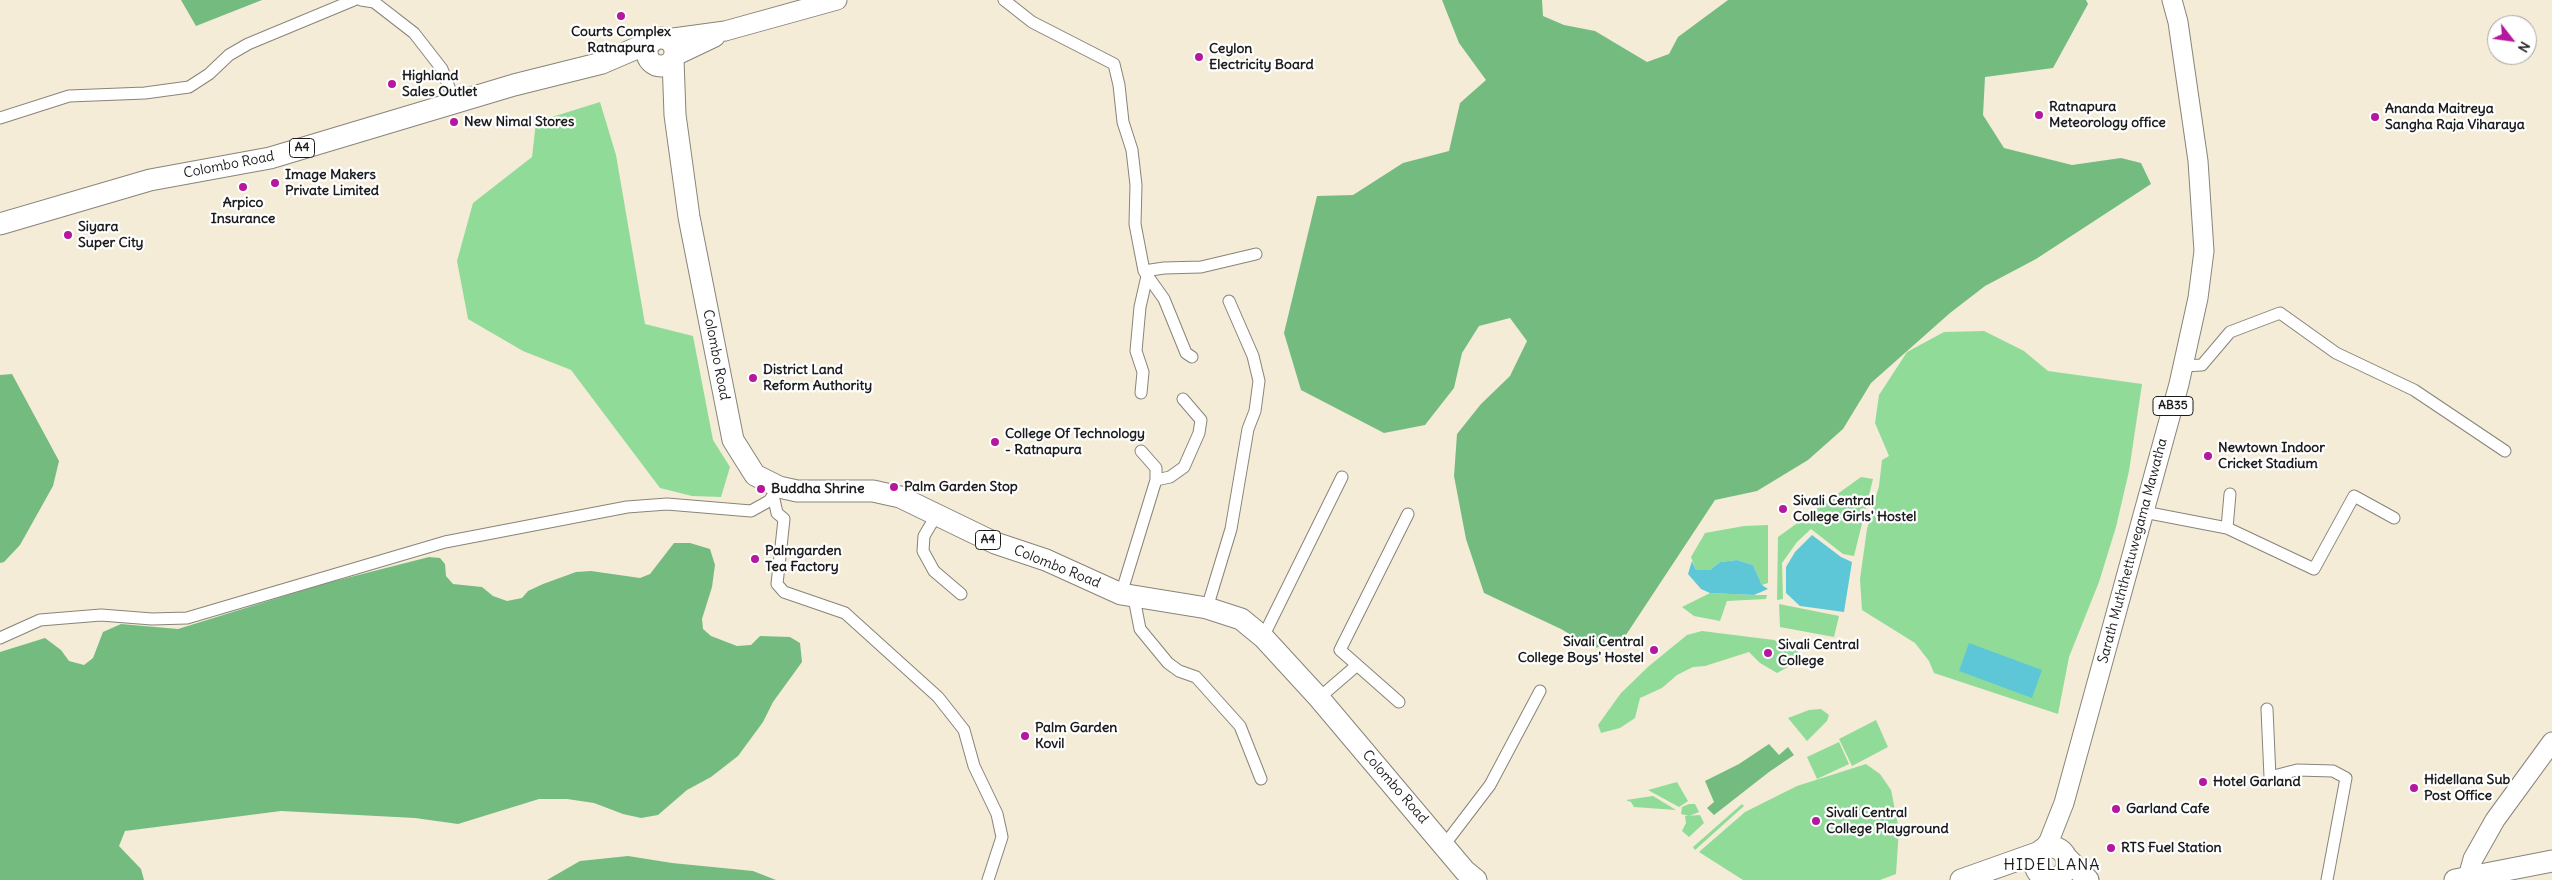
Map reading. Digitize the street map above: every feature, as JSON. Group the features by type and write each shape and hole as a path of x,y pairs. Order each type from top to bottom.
{"highway":[{"name":"Colombo Road","path":"0,224 150,180 270,158 531,80 602,63 663,54 675,114 689,217 733,440 755,475 776,491 874,492 900,497 995,543 1046,560 1127,596 1207,608 1241,620 1263,637 1319,698 1445,844 1465,871 1476,880"},
{"path":"1970,877 2053,847 2065,855 2088,880"},
{"path":"2041,851 2036,866 2049,879"},
{"path":"1970,877 2020,873 2049,879 2055,878 2064,872 2065,855"},
{"path":"2461,878 2552,861"}],"main road":[{"path":"663,54 725,31 837,0"},
{"name":"Sarath Muththettuwegama Mawatha","path":"2064,803 2183,366 2198,298 2204,251 2198,161 2178,22 2172,0"},
{"path":"2461,878 2495,820 2552,742"},
{"path":"2041,851 2049,841 2064,803"},
{"path":"2064,803 2065,855"}],"street":[{"path":"0,118 69,96 144,93 189,87 209,74 228,55 248,44 354,0"},
{"path":"362,0 374,2 414,33 442,69 454,103"},
{"path":"1004,0 1032,22 1114,64 1119,85 1123,122 1132,150 1136,185 1135,224 1145,274 1136,351 1143,372 1141,393"},
{"path":"1145,274 1164,268 1201,267 1256,254"},
{"path":"1145,274 1164,299 1186,354 1192,357"},
{"path":"1207,608 1232,528 1248,429 1255,410 1259,381 1253,356 1229,301"},
{"path":"2183,366 2202,365 2230,332 2280,313 2336,353 2414,390 2505,451"},
{"path":"1156,480 1170,477 1184,467 1199,433 1201,420 1183,399"},
{"path":"1141,451 1156,468 1156,480 1127,596 1140,628 1168,663 1179,672 1196,677 1240,726 1261,779"},
{"path":"1263,637 1342,477"},
{"path":"0,638 40,620 101,615 152,619 187,618 445,542 627,507 666,504 751,511 769,501 776,491"},
{"path":"776,491 777,513 784,519 777,584 784,592 846,613 938,697 964,730 974,766 997,814 1002,837 988,880"},
{"path":"2227,528 2230,494"},
{"path":"2144,512 2227,528 2314,569 2354,496 2394,518"},
{"path":"936,514 924,536 922,551 934,571 962,594"},
{"path":"1400,702 1356,666 1340,650 1408,514"},
{"path":"1319,698 1356,666"},
{"path":"1445,844 1490,785 1540,691"},
{"path":"2267,708 2270,777 2297,770 2333,772 2346,778 2327,880"}],"green space":[{"path":"181,0 262,0 196,26"},
{"path":"1442,0 1542,0 1543,16 1564,25 1595,31 1647,62 1669,54 1678,37 1728,0 2086,0 2088,4 2053,68 1985,77 1983,115 2004,148 2072,165 2121,158 2141,163 2151,184 2036,259 1985,286 1950,313 1871,383 1843,429 1808,460 1757,491 1715,500 1620,644 1593,648 1561,629 1484,593 1466,539 1454,476 1457,434 1481,404 1510,376 1527,341 1510,318 1479,326 1462,353 1454,388 1425,425 1384,433 1301,390 1284,333 1317,196 1353,195 1403,163 1449,151 1460,103 1486,80 1459,43"},
{"path":"600,102 616,155 645,324 693,336 713,440 730,467 721,497 692,496 660,488 571,370 523,351 468,319 457,261 473,203 532,157 536,122"},
{"path":"1984,331 2024,351 2048,371 2142,384 2129,471 2116,527 2099,582 2069,657 2058,714 1934,673 1929,661 1915,643 1862,610 1860,579 1867,529 1879,486 1882,460 1889,456 1875,423 1879,395 1907,352 1944,332"},
{"path":"12,374 59,461 53,486 20,545 4,562 0,563 0,375"},
{"path":"1861,477 1873,479 1854,556 1843,554 1811,529 1797,542 1782,563 1783,599 1777,600 1778,537"},
{"path":"1768,525 1768,583 1762,585 1753,565 1737,560 1720,562 1710,570 1696,570 1691,557 1705,533 1744,526"},
{"path":"674,543 690,543 710,549 715,565 712,587 702,619 703,629 711,636 737,646 751,645 760,636 790,637 800,643 802,662 773,702 763,722 738,756 711,777 687,790 658,815 641,818 623,814 594,803 567,799 539,799 458,824 415,818 281,811 125,831 119,846 141,869 144,880 0,880 0,652 45,638 61,650 69,661 84,665 93,658 103,632 121,624 178,629 323,584 429,557 440,558 445,564 446,576 453,584 482,587 493,596 507,601 522,598 528,591 576,572 591,571 640,578 650,574"},
{"path":"1710,593 1767,595 1766,599 1727,601 1720,621 1694,616 1682,607"},
{"path":"1779,604 1839,616 1834,637 1780,627"},
{"path":"1702,631 1774,640 1799,652 1788,667 1777,673 1760,663 1749,652 1705,666 1693,667 1677,675 1662,688 1640,698 1635,718 1620,728 1601,733 1598,725 1621,693 1649,666 1687,635"},
{"path":"1821,709 1829,715 1827,721 1807,741 1788,718 1809,710"},
{"path":"1876,720 1888,747 1852,766 1839,739"},
{"path":"1839,742 1849,764 1817,779 1807,757"},
{"path":"1769,744 1779,755 1788,747 1794,755 1714,815 1707,808 1714,802 1705,781 1739,764"},
{"name":"Sivali Central College Playground","path":"1866,764 1880,774 1891,790 1899,829 1896,874 1880,880 1743,880 1699,852 1745,812 1797,786"},
{"path":"1677,782 1688,801 1679,807 1648,790"},
{"path":"1653,796 1676,810 1634,807 1631,802 1626,800"},
{"path":"1695,804 1699,812 1689,816 1681,814 1682,807"},
{"path":"1742,804 1744,806 1695,850 1693,847"},
{"path":"1700,815 1704,823 1689,837 1682,831 1686,823 1685,816"},
{"path":"628,856 672,863 753,871 776,880 547,880 580,861"}],"water":[{"path":"1812,535 1841,557 1852,562 1844,612 1800,606 1786,593 1786,567 1795,552"},
{"path":"1737,560 1753,565 1762,585 1768,589 1754,595 1710,593 1701,589 1688,574 1692,561 1696,570 1710,570 1720,562"},
{"path":"1969,643 2042,670 2032,698 1959,671"}],"place":[{"name":"Courts Complex Ratnapura","path":"621,16"},
{"name":"Ceylon Electricity Board","path":"1199,57"},
{"name":"Highland Sales Outlet","path":"392,84"},
{"name":"Ratnapura Meteorology office","path":"2039,115"},
{"name":"Ananda Maitreya Sangha Raja Viharaya","path":"2375,117"},
{"name":"New Nimal Stores","path":"454,122"},
{"name":"Image Makers Private Limited","path":"275,183"},
{"name":"Arpico Insurance","path":"243,187"},
{"name":"Siyara Super City","path":"68,235"},
{"name":"District Land Reform Authority","path":"753,378"},
{"name":"College Of Technology - Ratnapura","path":"995,442"},
{"name":"Newtown Indoor Cricket Stadium","path":"2208,456"},
{"name":"Palm Garden Stop","path":"894,487"},
{"name":"Buddha Shrine","path":"761,489"},
{"name":"Sivali Central College Girls' Hostel","path":"1783,509"},
{"name":"Palmgarden Tea Factory","path":"755,559"},
{"name":"Sivali Central College Boys' Hostel","path":"1654,650"},
{"name":"Sivali Central College","path":"1768,653"},
{"name":"Palm Garden Kovil","path":"1025,736"},
{"name":"Hotel Garland","path":"2203,782"},
{"name":"Hidellana Sub Post Office","path":"2414,788"},
{"name":"Garland Cafe","path":"2116,809"},
{"name":"Sivali Central College Playground","path":"1816,821"},
{"name":"RTS Fuel Station","path":"2111,848"}],"district":[{"name":"HIDELLANA","path":"2052,865"}]}
